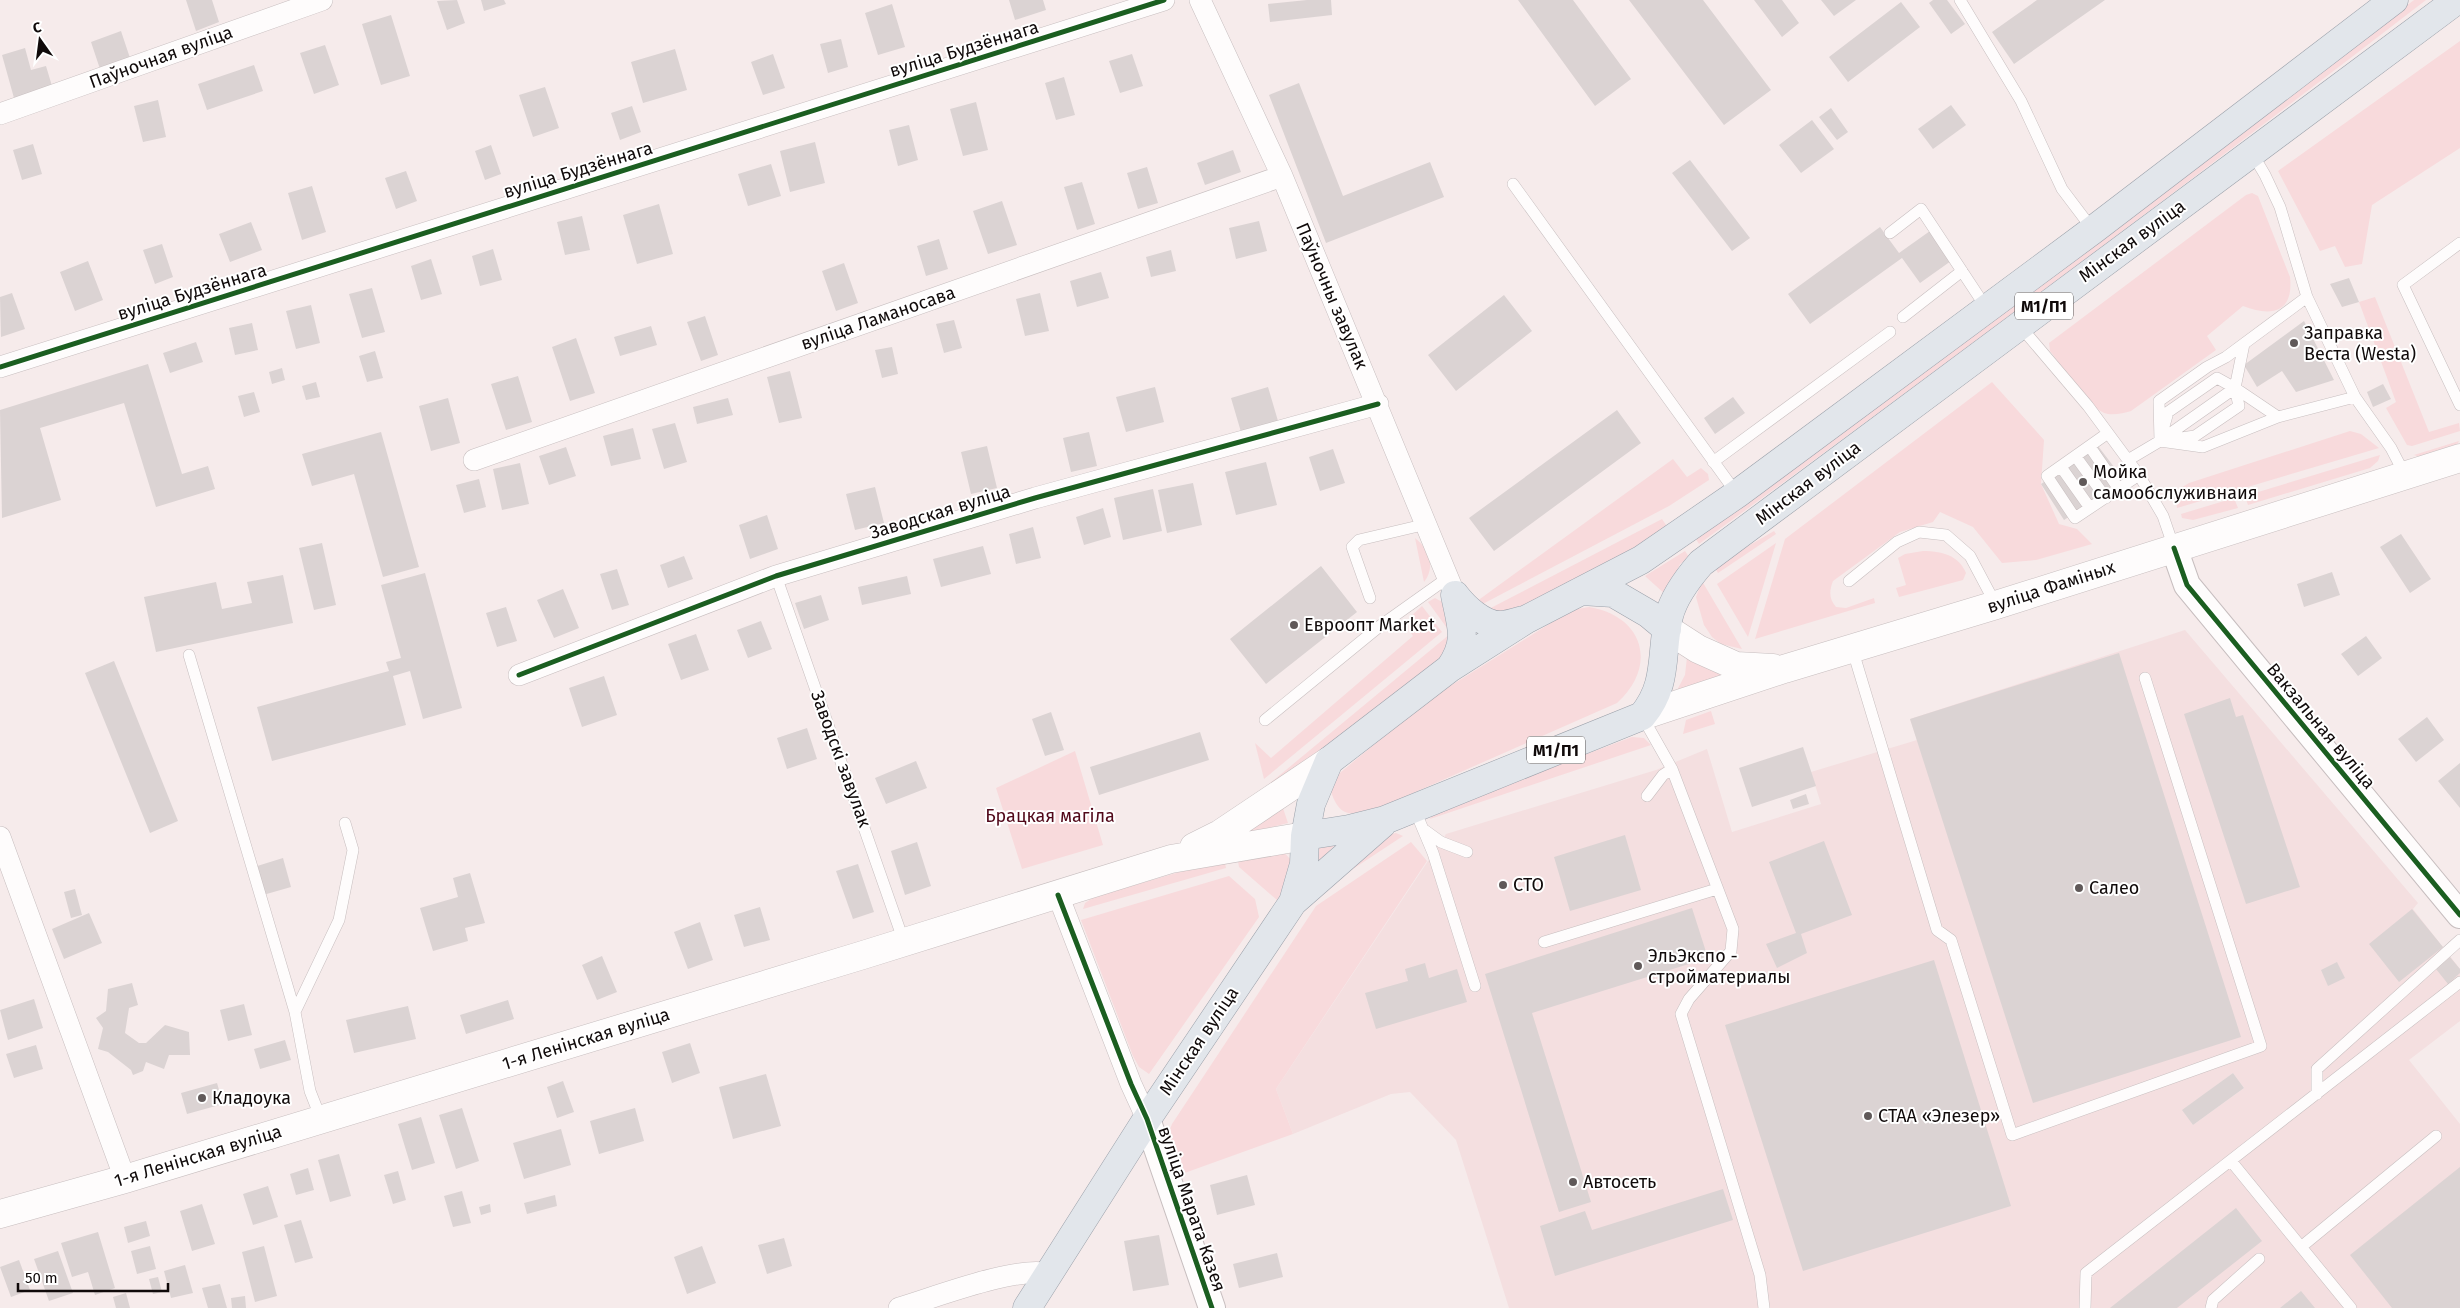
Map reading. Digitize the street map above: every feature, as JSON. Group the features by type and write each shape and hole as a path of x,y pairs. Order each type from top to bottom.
{"main road":[{"name":"Мінская вуліца","path":"1581,592 1641,560 1737,494 2093,230 2394,0"},
{"name":"Мінская вуліца","path":"1667,629 1674,602 1701,563 2019,324 2457,0"},
{"name":"вуліца Фаміных","path":"1642,716 1784,669 1996,605 2460,458"},
{"path":"1452,586 1465,607 1487,622 1500,625 1527,619"},
{"path":"1450,668 1460,653 1462,639 1452,586"},
{"path":"1581,592 1613,593 1649,614 1667,629 1698,649 1736,666 1784,669"},
{"name":"М1/П1","path":"1294,902 1304,864 1305,836 1311,804 1324,772 1450,668 1527,619 1581,592"},
{"name":"М1/П1","path":"1294,902 1385,820 1418,818 1642,716 1652,703 1663,673 1667,629"},
{"path":"1324,772 1322,807 1330,818 1357,828"},
{"path":"1171,859 1220,834 1324,772"},
{"path":"1171,859 1357,828 1385,820"},
{"name":"1-я Ленінская вуліца","path":"0,1214 125,1179 1171,859"},
{"name":"Мінская вуліца","path":"1027,1308 1147,1119 1294,902"}],"street":[{"name":"Паўночная вуліца","path":"0,114 322,0"},
{"name":"вуліца Будзённага","path":"0,367 1164,0"},
{"name":"Паўночны завулак","path":"1200,0 1282,176 1452,586"},
{"name":"вуліца Ламаносава","path":"474,460 1282,176"},
{"name":"Заводская вуліца","path":"520,675 776,576 1035,498 1378,404"},
{"name":"Вакзальная вуліца","path":"2174,548 2187,585 2460,915"},
{"path":"0,837 125,1179"},
{"path":"1058,895 1147,1119"},
{"name":"вуліца Марата Казея","path":"1147,1119 1212,1308"},
{"path":"899,1308 1008,1275 1029,1271 1049,1274"}],"lane":[{"path":"1960,0 2021,100 2062,189 2093,230"},
{"path":"2252,153 2280,207 2307,297 2355,397 2391,448 2405,475"},
{"path":"1513,184 1737,494"},
{"path":"1890,233 1921,209 1987,308"},
{"path":"2460,243 2403,285 2460,405"},
{"path":"1903,317 1962,271"},
{"path":"2160,441 2159,401 2207,367 2244,344 2307,297"},
{"path":"2019,324 2140,475 2163,516 2174,548"},
{"path":"1713,462 1890,332"},
{"path":"2160,441 2195,436 2239,406 2234,388 2244,344"},
{"path":"2160,441 2168,412 2217,378 2278,417"},
{"path":"2128,460 2160,441 2234,388"},
{"path":"2160,441 2203,447 2278,417 2355,397"},
{"path":"2108,433 2047,476 2076,518 2140,475"},
{"path":"2090,447 2119,489"},
{"path":"2076,457 2106,498"},
{"path":"2061,467 2090,508"},
{"path":"1370,598 1352,547 1359,540 1427,524"},
{"path":"1849,581 1897,542 1919,532 1946,535 1970,556 1996,605"},
{"name":"Заводскі завулак","path":"776,576 904,942"},
{"path":"1265,720 1380,626 1452,586"},
{"path":"1852,648 1937,930 1952,940 2012,1135 2261,1046 2145,678"},
{"path":"189,655 295,1012 310,1091 321,1119"},
{"path":"1642,716 1672,768 1733,929 1731,951 1689,999 1681,1014 1760,1275 1764,1308"},
{"path":"1646,796 1663,775 1672,768"},
{"path":"1418,818 1441,842 1467,852"},
{"path":"1418,818 1433,853 1475,986"},
{"path":"295,1012 340,920 353,850 346,823"},
{"path":"1544,942 1717,889"},
{"path":"2317,1094 2317,1069 2460,940"},
{"path":"2085,1308 2086,1273 2460,982"},
{"path":"2301,1247 2436,1136"},
{"path":"2231,1161 2351,1308"},
{"path":"2211,1308 2213,1300 2259,1259"}],"shaded area":[{"path":"2185,630 2418,903 2413,909 2460,969 2460,1021 2409,1060 2460,1124 2460,1308 1509,1308 1456,1140 1410,1092 1391,1094 1293,1134 1276,1089 1446,834 1656,770 1707,749 1732,832 1821,804 1811,772 1917,740 1910,719","holes":["2233,1073 2244,1088 2193,1125 2183,1110"]}],"green space":[{"path":"2414,0 2426,0 2064,275 1699,544 1696,539 2158,196"},
{"path":"2460,41 2460,148 2372,205 2362,264 2345,267 2335,246 2320,251 2278,171"},
{"path":"2252,193 2258,196 2290,277 2290,289 2284,305 2271,311 2243,306 2207,336 2216,350 2131,411 2108,414 2101,411 2077,387 2050,351 2049,343 2246,195"},
{"path":"2375,297 2429,432 2459,423 2460,431 2412,446 2407,445 2386,408 2396,402 2359,302"},
{"path":"1992,382 2044,440 2041,484 2059,524 2077,529 2092,544 2036,560 2002,563 1973,527 1940,512 1933,522 1900,532 1833,581 1830,595 1836,607 1846,608 1874,598 1875,603 1755,639 1785,539"},
{"path":"2350,431 2361,434 2379,448 2177,508 2176,498 2179,489 2189,483"},
{"path":"2459,441 2454,450 2426,459 2414,455"},
{"path":"2380,455 2378,461 2370,468 2248,505 2245,496"},
{"path":"1673,459 1687,477 1701,468 1708,474 1709,480 1669,506 1477,607 1473,604"},
{"path":"2234,498 2238,508 2193,520 2182,518 2181,514"},
{"path":"1662,519 1668,528 1521,613 1483,612"},
{"path":"1774,531 1776,534 1718,573 1714,566"},
{"path":"1415,538 1424,547 1429,558 1430,570 1424,582"},
{"path":"1776,543 1748,637 1717,584"},
{"path":"1685,551 1689,557 1680,564 1666,595 1645,576"},
{"path":"1923,551 1943,553 1954,558 1966,573 1963,580 1899,597 1896,588 1906,585 1898,558 1905,554"},
{"path":"1702,581 1742,649 1721,644 1712,637 1704,625 1696,597"},
{"path":"1435,598 1446,604 1452,625 1447,628 1428,602"},
{"path":"1422,606 1442,632 1264,779 1255,743 1271,758 1413,636 1409,630 1409,618"},
{"path":"1589,607 1608,612 1622,621 1633,632 1639,644 1641,659 1638,674 1630,689 1617,703 1368,813 1354,814 1340,809 1331,792 1335,777 1394,728 1447,688 1557,619 1572,610"},
{"path":"1450,634 1449,643 1433,664 1229,820 1228,818"},
{"path":"1687,657 1726,674 1676,692 1685,675"},
{"path":"1711,711 1715,724 1683,734 1686,720"},
{"path":"1632,737 1644,738 1651,745 1430,819 1433,813 1446,807"},
{"name":"Брацкая магіла","path":"1075,751 1103,845 1022,869 996,788"},
{"path":"1282,805 1288,823 1237,836"},
{"path":"1396,833 1403,836 1318,892 1381,836"},
{"path":"1338,842 1313,867 1315,846"},
{"path":"1411,842 1427,861 1276,1089 1293,1134 1179,1175 1167,1136 1172,1124 1316,906"},
{"path":"1280,848 1291,860 1291,881 1277,900 1239,867 1237,856"},
{"path":"1224,859 1226,868 1083,909 1085,903 1094,897"},
{"path":"1229,876 1255,899 1259,917 1149,1074 1139,1067 1133,1056 1081,920"}],"building":[{"path":"186,0 212,0 219,22 196,31"},
{"path":"457,0 465,23 447,30 437,1"},
{"path":"481,0 504,0 506,4 484,11"},
{"path":"1009,0 1043,0 1046,10 1015,20"},
{"path":"1307,0 1331,0 1332,15 1270,22 1268,4"},
{"path":"1518,0 1573,0 1631,79 1595,106"},
{"path":"1629,0 1703,0 1771,90 1724,125"},
{"path":"1754,0 1782,0 1799,23 1782,37"},
{"path":"1821,0 1856,0 1834,16"},
{"path":"1933,0 1947,0 1965,24 1951,34 1929,3"},
{"path":"2037,0 2105,0 2014,64 1992,32"},
{"path":"1901,2 1920,27 1848,82 1829,57"},
{"path":"892,4 905,47 878,55 865,13"},
{"path":"391,15 410,76 381,85 362,24"},
{"path":"121,31 131,61 101,72 91,42"},
{"path":"841,39 848,67 828,73 820,44"},
{"path":"325,45 339,85 314,94 300,53"},
{"path":"25,48 31,70 46,66 52,86 14,98 2,55"},
{"path":"675,49 687,90 643,103 631,62"},
{"path":"773,54 785,88 763,95 751,62"},
{"path":"1132,54 1143,86 1120,93 1109,61"},
{"path":"254,65 263,91 207,110 198,84"},
{"path":"1064,77 1075,115 1056,120 1045,83"},
{"path":"1299,83 1343,196 1430,162 1444,197 1326,243 1269,95"},
{"path":"545,87 559,128 533,137 519,95"},
{"path":"158,100 166,137 143,142 134,106"},
{"path":"976,102 988,150 963,156 950,109"},
{"path":"1951,105 1966,125 1933,149 1918,129"},
{"path":"632,106 641,132 620,140 611,113"},
{"path":"1831,108 1848,132 1837,140 1819,117"},
{"path":"1812,120 1834,149 1801,173 1779,145"},
{"path":"909,125 918,160 898,166 889,130"},
{"path":"815,142 825,183 790,192 780,151"},
{"path":"33,144 42,174 22,180 13,150"},
{"path":"491,145 501,174 485,180 475,151"},
{"path":"1233,150 1241,172 1205,185 1197,163"},
{"path":"1690,160 1750,238 1732,251 1672,173"},
{"path":"771,164 781,196 748,206 738,174"},
{"path":"1147,167 1158,203 1138,209 1127,173"},
{"path":"406,171 417,201 396,209 385,178"},
{"path":"1082,182 1095,224 1077,230 1064,187"},
{"path":"312,186 326,232 302,240 288,193"},
{"path":"1002,201 1017,245 988,254 973,211"},
{"path":"659,204 673,254 637,264 623,215"},
{"path":"582,216 590,250 565,255 557,222"},
{"path":"1259,221 1267,251 1236,259 1229,228"},
{"path":"251,222 262,250 230,262 219,234"},
{"path":"1880,227 1899,253 1930,231 1951,261 1920,283 1902,258 1810,324 1788,294"},
{"path":"939,239 948,269 926,276 917,246"},
{"path":"162,244 173,277 155,284 143,250"},
{"path":"493,249 502,280 480,286 472,256"},
{"path":"1171,250 1176,271 1151,277 1146,257"},
{"path":"431,259 442,294 421,300 411,266"},
{"path":"88,261 103,300 75,311 60,272"},
{"path":"844,263 858,303 836,311 822,271"},
{"path":"1101,272 1109,298 1077,307 1070,281"},
{"path":"2349,278 2359,302 2342,307 2330,284"},
{"path":"372,288 385,332 362,338 349,294"},
{"path":"12,293 25,329 1,337 0,297"},
{"path":"1040,293 1049,331 1025,336 1016,299"},
{"path":"1504,295 1532,331 1456,391 1428,355"},
{"path":"311,305 320,343 296,349 286,311"},
{"path":"705,316 718,355 701,361 687,322"},
{"path":"954,320 962,348 944,353 936,324"},
{"name":"Заправка Веста (Westa)","path":"2304,321 2334,380 2296,392 2282,371 2257,387 2244,365"},
{"path":"252,323 258,350 235,355 229,328"},
{"path":"651,326 657,345 620,356 614,337"},
{"path":"576,338 595,393 570,401 552,347"},
{"path":"196,342 203,362 170,373 163,353"},
{"path":"892,347 898,374 882,378 875,350"},
{"path":"375,351 383,378 367,382 359,356"},
{"path":"148,364 182,474 208,466 215,489 156,507 124,403 40,428 61,500 2,518 0,410"},
{"path":"282,368 285,380 272,384 269,372"},
{"path":"790,371 802,418 779,423 767,377"},
{"path":"518,376 532,422 506,430 491,384"},
{"path":"316,382 320,397 306,400 302,386"},
{"path":"2383,384 2391,399 2373,407 2367,392"},
{"path":"1155,387 1164,422 1126,432 1116,397"},
{"path":"1268,387 1278,421 1241,432 1231,398"},
{"path":"254,392 260,412 244,417 238,396"},
{"path":"1733,397 1745,413 1715,434 1704,418"},
{"path":"448,398 460,443 431,451 419,406"},
{"path":"728,398 733,415 697,424 693,407"},
{"path":"1617,410 1641,443 1494,551 1469,518"},
{"path":"675,423 687,462 664,469 652,429"},
{"path":"633,428 641,459 611,466 603,436"},
{"path":"381,432 419,567 383,577 354,474 312,486 302,454"},
{"path":"1089,432 1097,466 1071,472 1063,438"},
{"path":"987,446 997,488 971,494 961,452"},
{"name":"Мойка самообслуживнаия","path":"2098,446 2124,480 2064,520 2041,484"},
{"path":"566,447 576,476 549,485 539,456"},
{"path":"1333,449 1345,483 1320,491 1309,457"},
{"path":"1266,462 1277,505 1236,515 1225,472"},
{"path":"520,463 529,504 502,510 493,469"},
{"path":"479,479 486,507 464,513 456,485"},
{"path":"1193,483 1202,525 1167,533 1158,490"},
{"path":"875,487 884,523 855,530 846,494"},
{"path":"1153,489 1162,531 1123,540 1114,498"},
{"path":"1103,508 1111,537 1084,545 1076,517"},
{"path":"767,515 778,549 750,559 739,525"},
{"path":"1033,527 1041,558 1016,564 1009,534"},
{"path":"2401,534 2431,579 2410,593 2380,547"},
{"path":"322,543 336,605 314,610 299,548"},
{"path":"983,546 991,574 941,587 933,559"},
{"path":"684,556 693,579 668,588 660,565"},
{"name":"Евроопт Market","path":"1321,566 1357,612 1266,684 1230,639"},
{"path":"617,569 629,605 612,610 600,574"},
{"path":"2332,572 2340,595 2304,607 2297,584"},
{"path":"425,573 462,708 423,719 410,671 393,676 406,725 272,761 257,707 389,671 386,662 401,658 381,585"},
{"path":"283,575 293,623 156,652 144,597 216,582 222,609 252,603 247,582"},
{"path":"907,576 911,594 862,605 858,587"},
{"path":"563,589 579,628 554,638 537,600"},
{"path":"821,595 829,620 804,629 795,603"},
{"path":"506,607 517,641 497,647 486,613"},
{"path":"761,621 772,649 748,658 737,630"},
{"path":"696,634 709,670 681,680 668,644"},
{"path":"2366,636 2382,658 2358,676 2341,654"},
{"name":"Салео","path":"2119,653 2241,1037 2033,1103 1910,719"},
{"path":"114,661 178,821 150,833 85,673"},
{"path":"604,676 617,715 582,727 569,688"},
{"path":"2230,698 2236,717 2243,715 2300,887 2246,904 2184,714"},
{"path":"1051,712 1064,750 1045,756 1032,719"},
{"path":"2427,717 2444,740 2416,762 2398,739"},
{"path":"807,728 817,759 787,769 777,738"},
{"path":"1200,732 1209,760 1099,795 1090,767"},
{"path":"1803,747 1816,786 1752,807 1739,768"},
{"path":"916,761 927,788 886,804 875,778"},
{"path":"2460,763 2460,808 2438,781"},
{"path":"1806,794 1809,804 1793,809 1790,800"},
{"path":"1625,835 1641,890 1570,911 1554,857"},
{"path":"1824,841 1852,915 1801,934 1807,953 1777,968 1766,944 1796,933 1769,862"},
{"path":"917,842 931,886 905,895 891,851"},
{"path":"283,858 291,887 263,895 254,867"},
{"path":"858,864 874,912 853,919 836,871"},
{"path":"470,873 485,923 465,928 468,941 433,951 420,908 458,897 453,878"},
{"path":"75,889 82,915 71,918 64,892"},
{"path":"760,907 770,940 744,947 734,915"},
{"path":"1692,908 1708,958 1532,1013 1591,1202 1559,1212 1485,974"},
{"path":"2412,909 2443,947 2399,982 2369,944"},
{"path":"89,913 102,943 64,959 52,929"},
{"path":"700,922 713,960 688,969 674,932"},
{"path":"602,956 617,992 597,1000 582,965"},
{"path":"2450,957 2460,969 2460,973 2448,984 2436,969"},
{"name":"СТАА «Элезер»","path":"1934,960 2011,1206 1803,1271 1725,1025"},
{"path":"2337,962 2345,978 2328,986 2321,970"},
{"path":"1425,963 1429,978 1457,969 1467,1002 1376,1029 1365,993 1408,981 1405,969"},
{"path":"132,983 138,1005 129,1008 125,1033 139,1043 146,1043 165,1025 189,1032 190,1055 169,1055 164,1069 146,1062 143,1071 133,1075 131,1070 108,1052 98,1049 103,1028 96,1018 106,1011 108,989"},
{"path":"34,999 43,1028 8,1040 0,1010"},
{"path":"508,1000 514,1019 466,1034 460,1015"},
{"path":"244,1004 252,1035 228,1041 220,1010"},
{"path":"408,1006 416,1039 354,1053 346,1020"},
{"path":"285,1040 291,1060 260,1069 254,1049"},
{"path":"690,1043 700,1073 672,1083 662,1052"},
{"path":"36,1045 43,1069 14,1078 6,1054"},
{"path":"2233,1073 2244,1088 2193,1125 2182,1110"},
{"path":"766,1074 781,1126 733,1139 719,1087"},
{"path":"563,1081 574,1112 557,1118 547,1087"},
{"name":"Кладоука","path":"217,1083 223,1104 187,1114 181,1093"},
{"path":"462,1108 479,1161 456,1169 439,1115"},
{"path":"635,1108 644,1141 599,1154 590,1121"},
{"path":"421,1117 435,1163 412,1170 398,1124"},
{"path":"561,1129 571,1165 524,1179 513,1143"},
{"path":"339,1154 351,1196 330,1202 318,1160"},
{"path":"2460,1167 2460,1308 2392,1308 2350,1255"},
{"path":"308,1168 314,1190 296,1195 290,1174"},
{"path":"398,1171 406,1200 393,1204 384,1175"},
{"path":"1247,1175 1255,1205 1217,1215 1210,1185"},
{"path":"268,1186 278,1217 253,1225 243,1194"},
{"path":"1723,1189 1733,1220 1555,1276 1540,1226 1585,1211 1592,1230"},
{"path":"462,1191 471,1223 453,1227 444,1196"},
{"path":"555,1195 557,1206 527,1214 524,1203"},
{"path":"202,1204 215,1244 192,1251 180,1211"},
{"path":"490,1204 491,1212 481,1215 479,1207"},
{"path":"2236,1208 2262,1241 2177,1308 2110,1308"},
{"path":"301,1220 313,1258 295,1263 284,1225"},
{"path":"146,1221 150,1236 128,1243 124,1227"},
{"path":"98,1232 115,1288 95,1295 88,1272 72,1277 61,1243"},
{"path":"1159,1235 1169,1285 1133,1291 1124,1241"},
{"path":"784,1238 792,1266 767,1274 758,1245"},
{"path":"150,1246 156,1269 137,1274 131,1251"},
{"path":"264,1246 277,1296 255,1302 242,1252"},
{"path":"702,1246 716,1283 687,1294 674,1257"},
{"path":"58,1251 73,1293 49,1301 34,1259"},
{"path":"1277,1253 1283,1277 1239,1288 1233,1264"},
{"path":"19,1260 30,1290 11,1297 0,1267"},
{"path":"185,1265 193,1293 171,1298 164,1271"},
{"path":"158,1277 162,1292 153,1294 149,1279"},
{"path":"220,1284 227,1308 208,1308 202,1288"},
{"path":"2301,1291 2315,1308 2280,1308"},
{"path":"126,1293 130,1308 116,1308 113,1297"},
{"path":"245,1296 246,1308 232,1308 231,1298"}],"cycle path":[{"path":"0,367 1164,0"},
{"path":"519,675 776,576 1035,498 1378,404"},
{"path":"2174,548 2187,585 2460,915"},
{"path":"1058,895 1131,1084 1147,1119 1212,1308"}],"place":[{"name":"Заправка Веста (Westa)","path":"2294,343"},
{"name":"Мойка самообслуживнаия","path":"2083,482"},
{"name":"Евроопт Market","path":"1294,625"},
{"name":"СТО","path":"1503,885"},
{"name":"Салео","path":"2079,888"},
{"name":"ЭльЭкспо - стройматериалы","path":"1638,966"},
{"name":"Кладоука","path":"202,1098"},
{"name":"СТАА «Элезер»","path":"1868,1116"},
{"name":"Автосеть","path":"1573,1182"}]}
